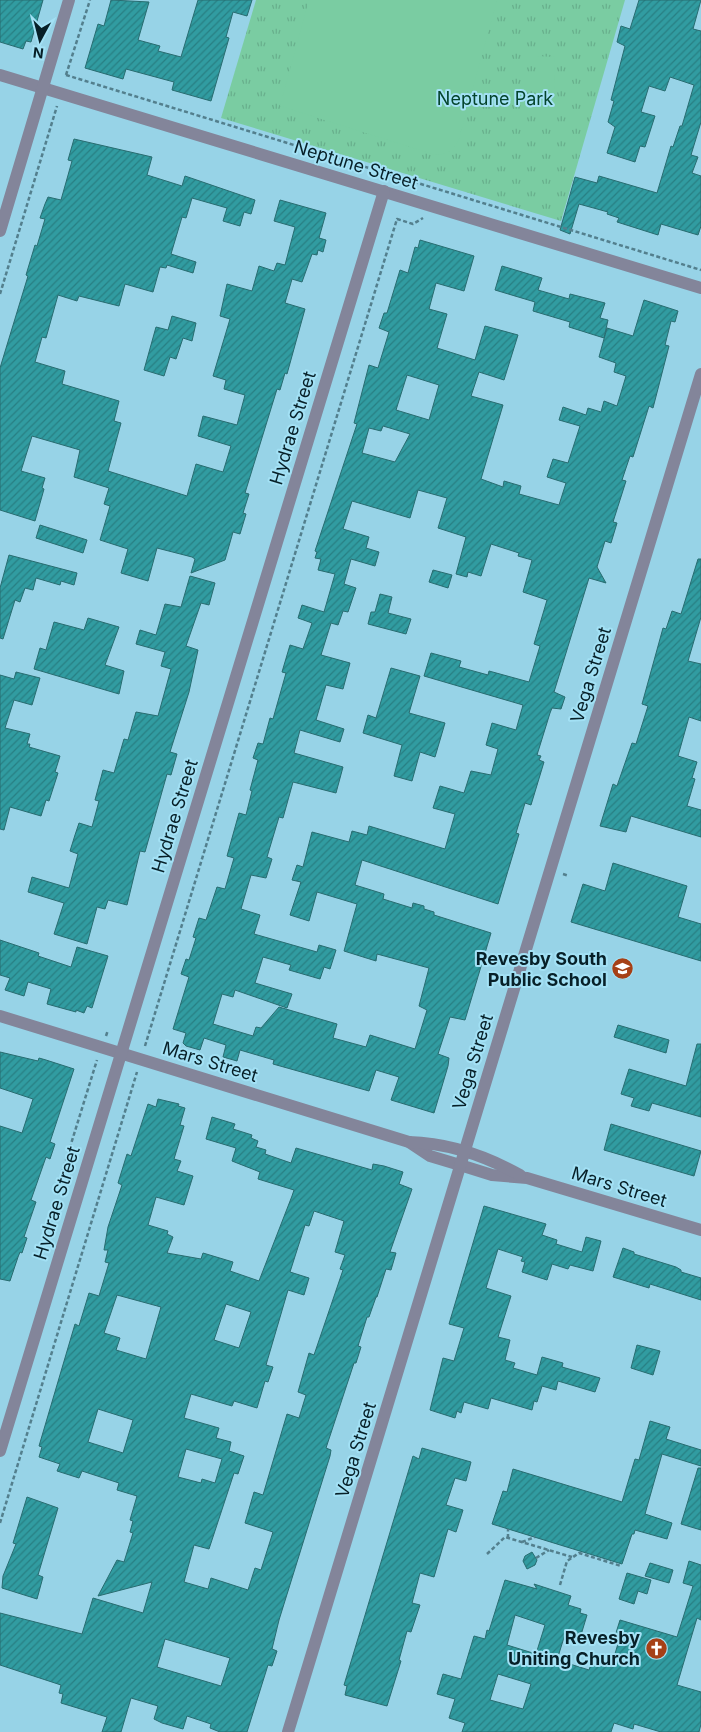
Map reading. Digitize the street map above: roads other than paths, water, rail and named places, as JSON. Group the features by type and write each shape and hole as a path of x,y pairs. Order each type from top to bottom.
{"street":[{"path":"0,231 69,0"},
{"name":"Neptune Street","path":"0,75 701,288"},
{"name":"Hydrae Street","path":"0,1451 384,192"},
{"name":"Vega Street","path":"288,1732 701,374"},
{"name":"Mars Street","path":"0,1016 408,1142 430,1156 492,1175 527,1178"},
{"name":"Mars Street","path":"408,1142 435,1142 496,1162 527,1178 701,1230"}],"place":[{"name":"Revesby South Public School","path":"623,969"},
{"name":"Revesby Uniting Church","path":"656,1648"}],"park label":[{"name":"Neptune Park","path":"495,99"}]}
